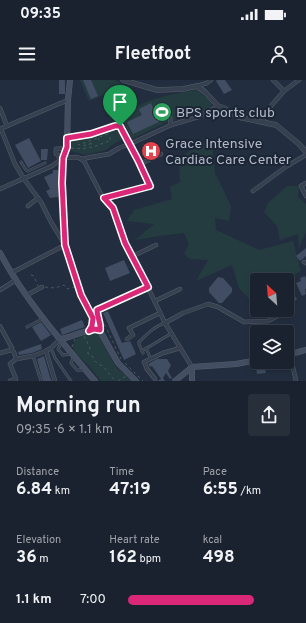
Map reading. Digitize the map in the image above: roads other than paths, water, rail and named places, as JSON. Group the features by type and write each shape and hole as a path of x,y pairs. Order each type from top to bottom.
{"main road":[{"path":"70,80 67,138 69,148 61,159 65,245 81,295 93,318 118,363 136,381"},
{"path":"0,253 16,280 61,341 72,352 93,380"},
{"path":"89,331 92,326 93,318"},
{"path":"61,341 94,329 100,330"},
{"path":"72,352 69,345 78,335"},
{"path":"294,353 306,350"},
{"path":"175,381 192,367 236,364 250,361"},
{"path":"192,367 192,381"}],"street":[{"path":"123,80 140,83 157,90 183,89 207,84 212,80"},
{"path":"197,86 205,80"},
{"path":"274,80 284,91"},
{"path":"262,122 271,106 284,91 299,80"},
{"path":"197,86 218,106 238,117 276,126 299,144 306,154 253,191"},
{"path":"11,273 65,245 38,198 15,164 1,129 68,100"},
{"path":"81,159 110,154 119,148 171,125 198,117 218,106"},
{"path":"0,108 7,126"},
{"path":"170,118 171,125"},
{"path":"67,138 91,134 115,126 120,126 150,186 104,198"},
{"path":"61,159 56,154 56,149 69,148"},
{"path":"140,164 162,154"},
{"path":"0,190 52,166 61,159 76,157 84,161 95,184 113,208 125,243 165,323 192,367"},
{"path":"306,183 302,186 306,196"},
{"path":"28,206 38,198"},
{"path":"132,256 156,245"},
{"path":"0,290 16,280"},
{"path":"100,330 101,326 97,310 148,287"},
{"path":"27,295 40,288"},
{"path":"155,301 180,289"},
{"path":"165,323 183,313 208,304 218,307 244,322 268,321 276,317"},
{"path":"127,338 133,335 129,328 160,313"},
{"path":"0,326 12,348 11,350 14,352 16,360"},
{"path":"10,381 16,379 10,364 16,360 46,351 61,341"},
{"path":"155,379 147,369 144,362 163,353 180,348"},
{"path":"0,353 11,350"},
{"path":"46,351 55,381"},
{"path":"293,369 296,381"}],"lane":[{"path":"22,162 28,171 45,163"},
{"path":"42,164 45,169"},
{"path":"35,168 37,172"},
{"path":"30,170 32,175"},
{"path":"27,327 44,318"},
{"path":"165,323 159,325 140,341 139,344 142,352 146,348 172,333"},
{"path":"61,341 58,349 63,355 72,352"},
{"path":"51,348 71,381"},
{"path":"146,348 150,357"},
{"path":"33,356 42,380"}],"place":[{"name":"BPS sports club","path":"162,112"},
{"name":"Grace Intensive Cardiac Care Center","path":"151,151"}]}
